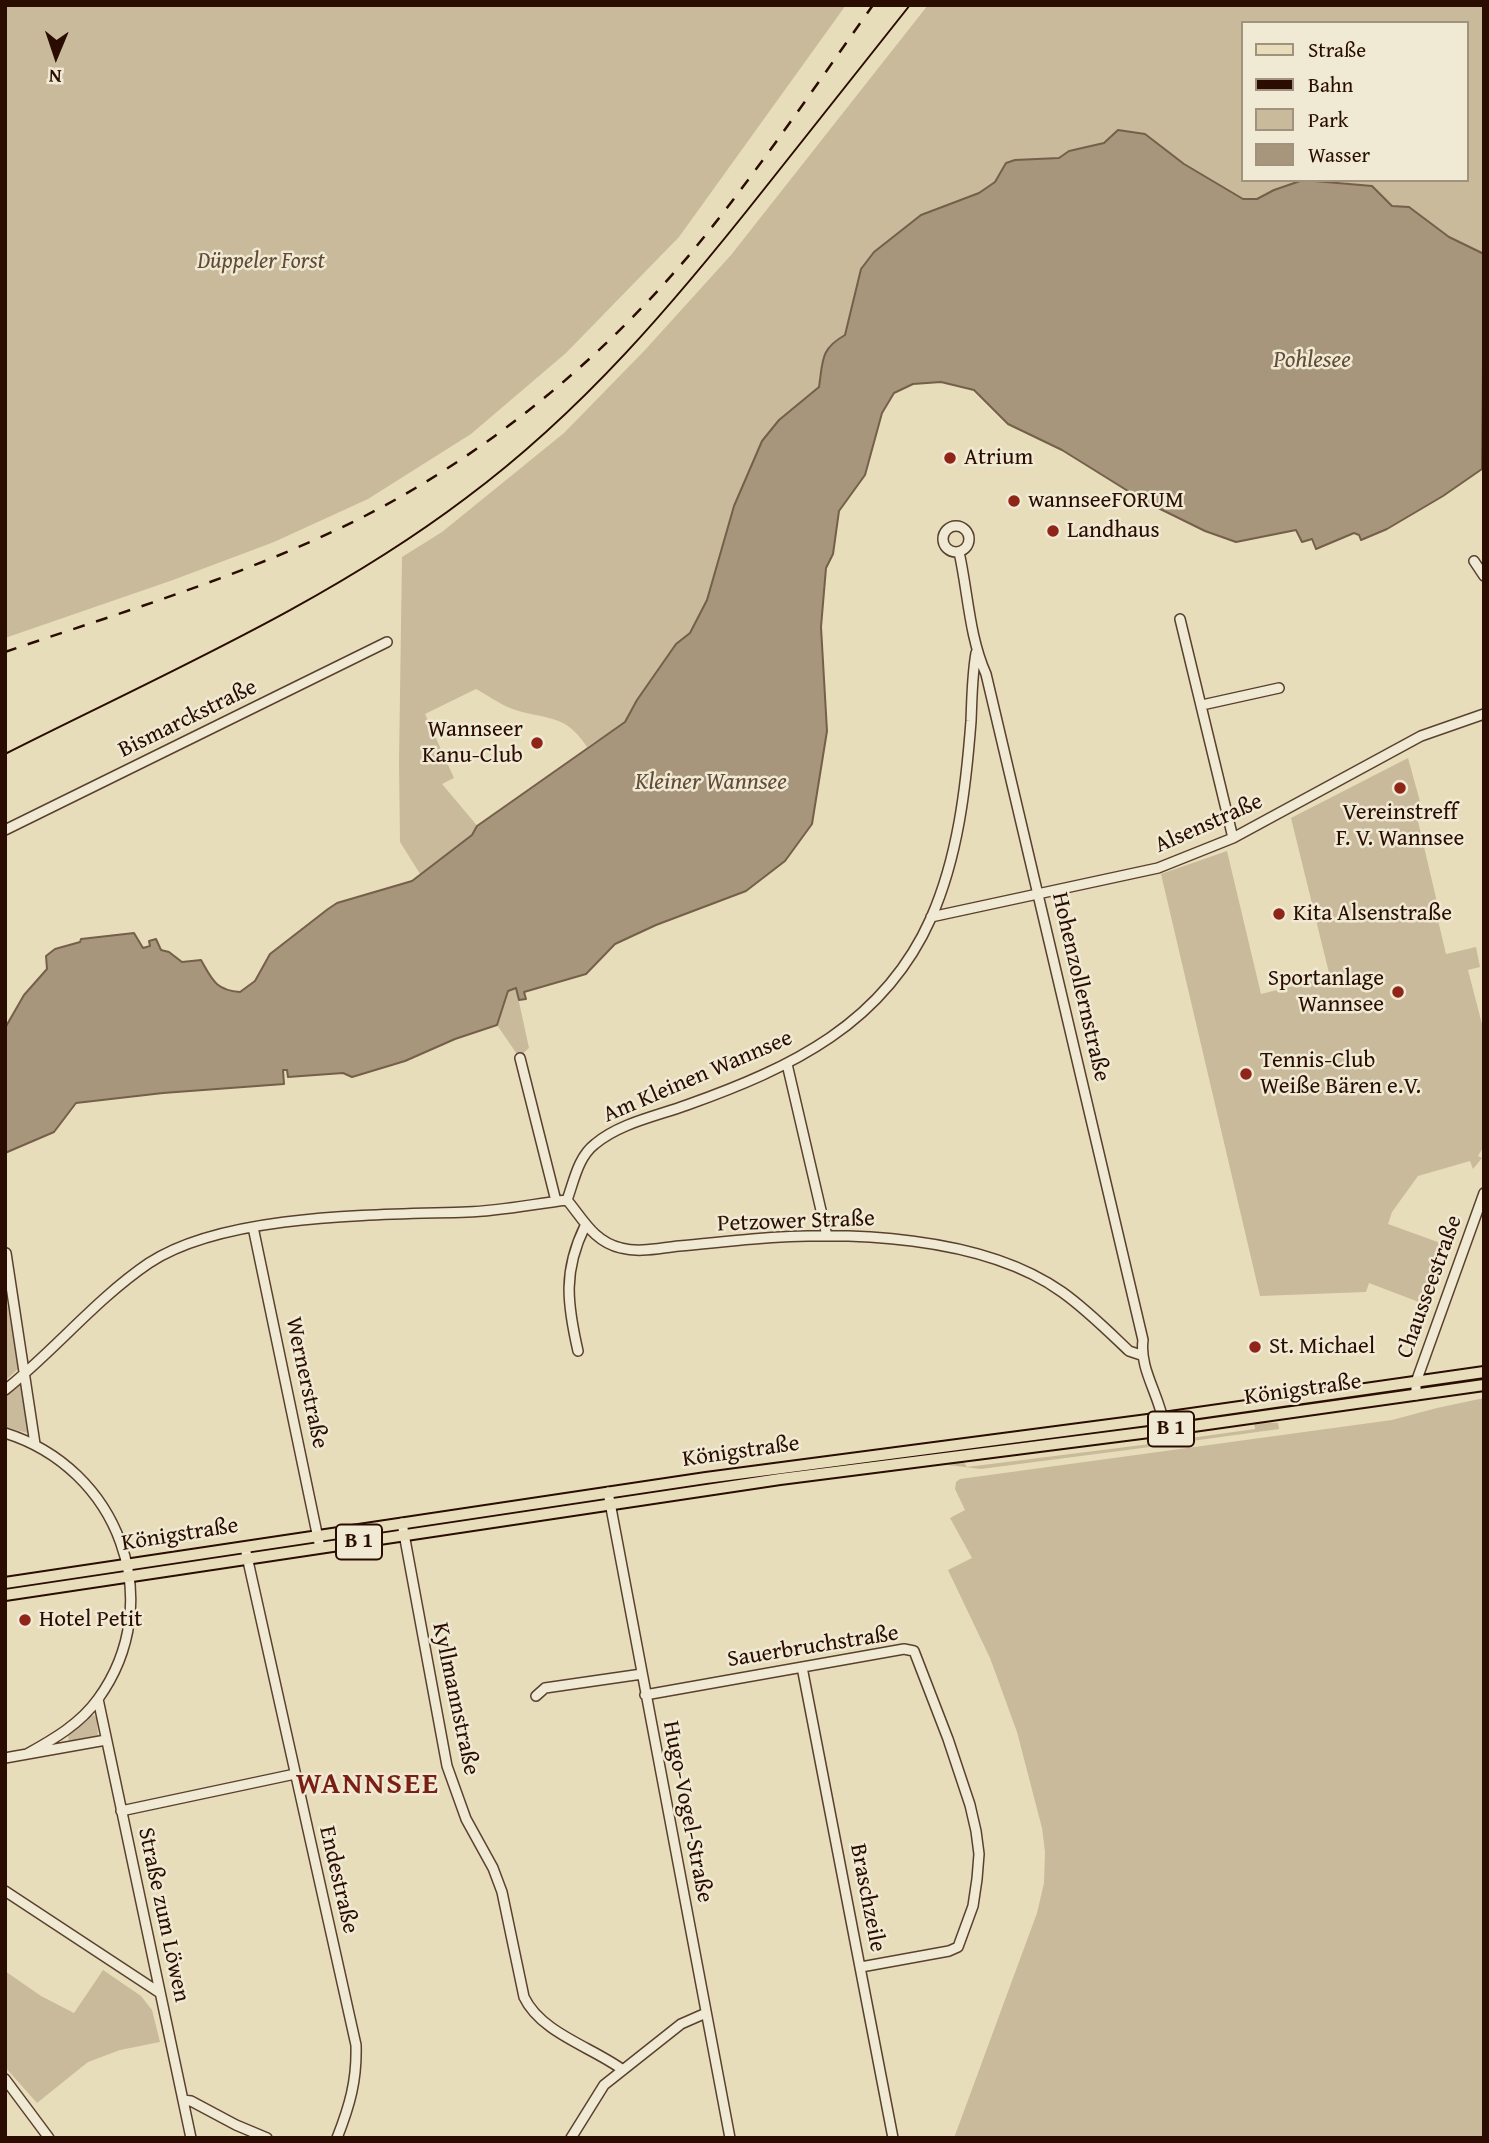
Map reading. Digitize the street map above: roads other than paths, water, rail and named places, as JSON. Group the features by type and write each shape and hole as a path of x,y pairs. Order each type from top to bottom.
{"main road":[{"name":"Königstraße","path":"5,1583 402,1523 780,1479 1164,1424 1484,1372"},
{"name":"Königstraße","path":"1164,1424 1484,1385"},
{"name":"Königstraße","path":"5,1595 404,1535 609,1498"}],"street":[{"name":"Hohenzollernstraße","path":"959,552 967,585 976,653 985,674 1039,894 1143,1340 1141,1355 1164,1424"},
{"path":"1474,561 1484,576"},
{"path":"1180,619 1233,838"},
{"name":"Bismarckstraße","path":"5,830 387,642"},
{"name":"Am Kleinen Wannsee","path":"567,1200 582,1160 593,1145 611,1132 731,1089 787,1064 830,1040 860,1015 912,954 931,917 948,870 959,822 967,767 972,673 976,653"},
{"path":"1202,705 1279,688"},
{"name":"Alsenstraße","path":"931,917 1158,868 1233,838 1421,736 1484,714"},
{"path":"520,1058 556,1201"},
{"path":"787,1064 827,1236"},
{"name":"Chausseestraße","path":"1416,1395 1416,1382 1484,1192"},
{"path":"5,1390 26,1374 108,1294 150,1262 198,1240 253,1227 379,1215 499,1210 567,1200"},
{"name":"Petzower Straße","path":"567,1200 585,1226 606,1243 640,1251 758,1239 827,1236 895,1239 960,1249 1018,1269 1061,1291 1129,1351 1141,1355"},
{"path":"578,1351 568,1299 569,1270 585,1226"},
{"name":"Wernerstraße","path":"253,1227 320,1548"},
{"path":"6,1253 35,1444"},
{"path":"5,1433 35,1444 69,1467 96,1494 112,1521 130,1577 128,1629 120,1659 98,1699 64,1732 27,1754"},
{"name":"Hugo-Vogel-Straße","path":"609,1498 730,2138"},
{"name":"Kyllmannstraße","path":"402,1523 447,1766 466,1819 493,1868 502,1892 524,1997 542,2022 606,2057 623,2070"},
{"name":"Endestraße","path":"245,1547 356,2045 357,2071 353,2091 337,2138"},
{"name":"Sauerbruchstraße","path":"646,1695 904,1649 914,1651 948,1740 976,1831 979,1854 977,1879 972,1906 958,1947 949,1951 861,1967"},
{"name":"Braschzeile","path":"802,1667 893,2138"},
{"path":"536,1696 545,1688 642,1674"},
{"name":"Straße zum Löwen","path":"98,1699 191,2138"},
{"path":"5,1758 106,1740"},
{"path":"121,1811 295,1774"},
{"path":"5,1891 160,1993"},
{"path":"571,2138 604,2085 681,2024 706,2013"},
{"path":"5,2079 49,2138"},
{"path":"183,2100 191,2101 267,2138"}],"water":[{"path":"1118,130 1145,134 1184,164 1243,199 1257,199 1297,182 1372,186 1392,206 1409,207 1449,237 1484,254 1482,469 1387,529 1361,540 1359,535 1354,533 1316,549 1312,539 1302,542 1296,530 1236,542 1205,531 1144,501 1062,450 1008,424 974,390 941,382 913,384 894,393 882,413 865,475 839,511 833,554 826,568 821,627 827,731 812,824 785,861 746,891 656,925 615,944 586,974 524,992 526,999 519,1000 516,988 508,991 497,1025 455,1039 405,1061 352,1077 343,1073 288,1077 287,1070 283,1070 284,1084 76,1103 54,1132 5,1153 5,1028 24,995 47,969 46,956 55,949 80,942 81,939 134,933 143,948 150,946 149,941 156,939 161,950 169,952 182,962 201,960 220,986 240,992 255,981 270,954 328,909 337,903 412,881 472,835 477,826 625,722 676,644 690,633 707,600 734,506 762,441 779,420 819,387 824,356 831,345 845,335 861,269 874,252 921,215 979,193 995,182 1006,163 1015,160 1059,158 1069,151 1104,143"}],"tram line":[{"path":"5,754 300,605 412,536 509,464 588,392 662,313 910,5"}],"railway":[{"path":"5,652 230,575 318,538 408,493 497,435 539,402 619,331 691,253 762,162 873,5"}],"place":[{"name":"Atrium","path":"950,458"},
{"name":"wannseeFORUM","path":"1014,501"},
{"name":"Landhaus","path":"1053,531"},
{"name":"Wannseer Kanu-Club","path":"537,743"},
{"name":"Vereinstreff F. V. Wannsee","path":"1400,788"},
{"name":"Kita Alsenstraße","path":"1279,914"},
{"name":"Sportanlage Wannsee","path":"1398,992"},
{"name":"Tennis-Club Weiße Bären e.V.","path":"1246,1074"},
{"name":"St. Michael","path":"1255,1347"},
{"name":"Hotel Petit","path":"25,1620"}],"district":[{"name":"WANNSEE","path":"368,1785"}],"park label":[{"name":"Düppeler Forst","path":"261,262"}],"water label":[{"name":"Pohlesee","path":"1312,361"},
{"name":"Kleiner Wannsee","path":"711,783"}]}
